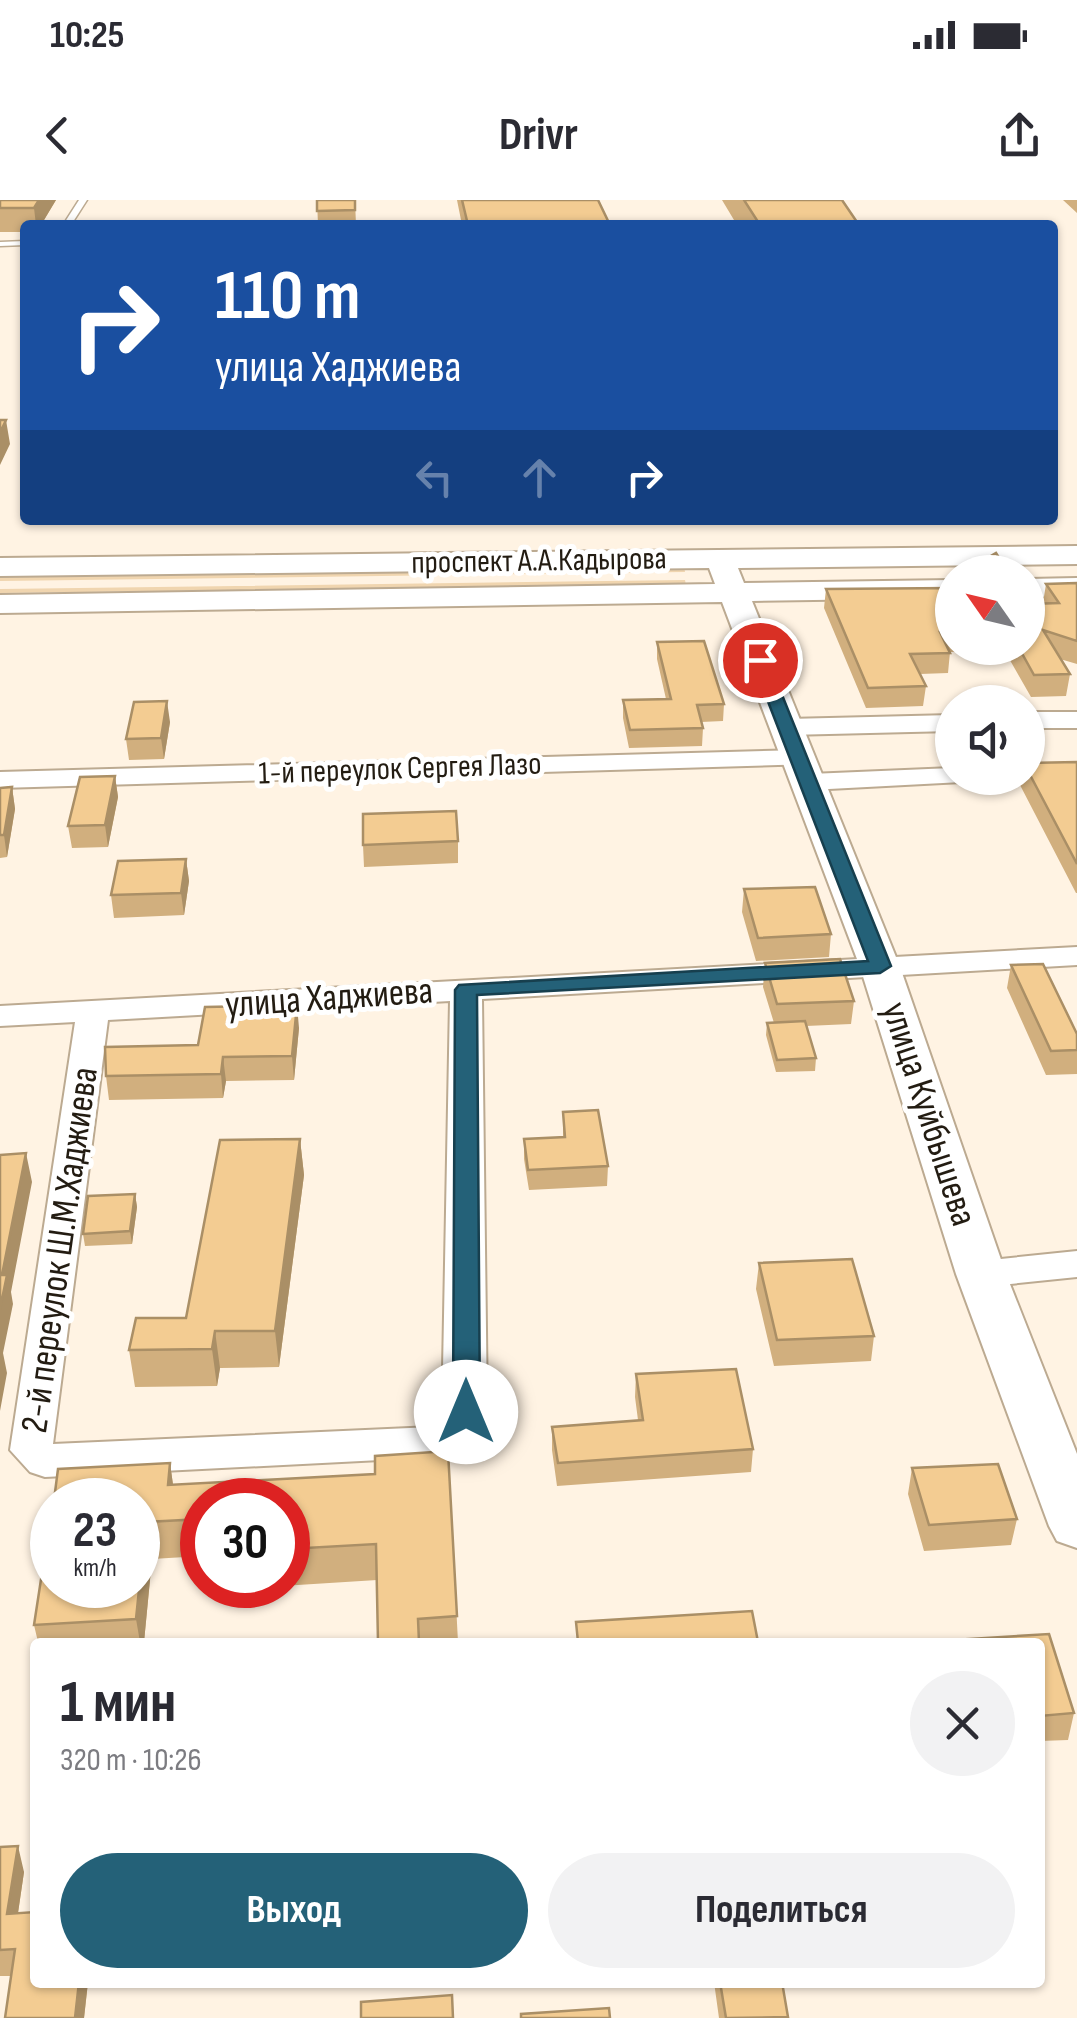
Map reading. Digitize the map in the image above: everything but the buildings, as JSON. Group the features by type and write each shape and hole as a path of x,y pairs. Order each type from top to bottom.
{"street":[{"name":"проспект А.А.Кадырова","path":"0,604 726,576 1077,555"},
{"name":"проспект А.А.Кадырова","path":"0,568 726,576 935,588"},
{"name":"улица Куйбышева","path":"726,576 880,966 982,1274 1077,1526"},
{"path":"1045,588 1077,587"},
{"path":"1045,720 1077,720"},
{"path":"800,756 935,727"},
{"path":"800,756 935,774"},
{"name":"1-й переулок Сергея Лазо","path":"0,780 800,756"},
{"name":"улица Хаджиева","path":"0,1016 1077,956"},
{"name":"2-й переулок Ш.М.Хаджиева","path":"93,1012 31,1450 45,1461 439,1442 460,1430 466,1412 466,990"},
{"path":"982,1274 1077,1264"}],"shaded area":[{"path":"684,566 685,572 0,581 0,575"},
{"path":"685,580 686,585 0,593 0,589"}],"route":[{"path":"466,1412 466,990 880,966 760,660"}]}
